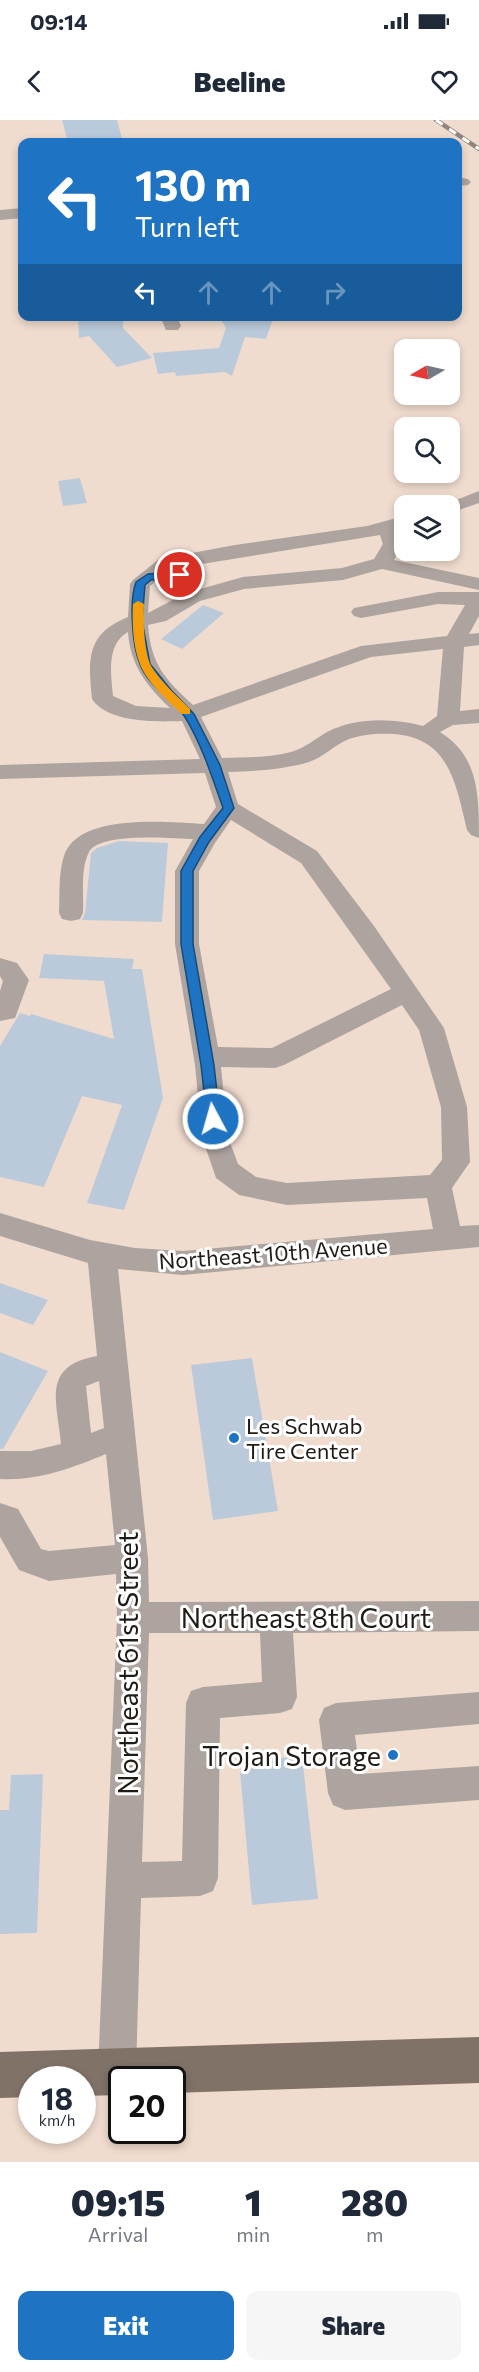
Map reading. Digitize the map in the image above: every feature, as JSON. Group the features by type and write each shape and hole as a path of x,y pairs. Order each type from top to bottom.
{"main road":[{"path":"186,2069 479,2060"},
{"path":"0,2075 108,2071"}],"street":[{"path":"2,211 18,213"},
{"path":"460,504 479,497"},
{"path":"394,529 235,551 165,564 140,584 137,621 145,665 167,693 189,714 214,765 228,808 309,857 365,932 431,1028 454,1107 456,1162 438,1186 449,1239"},
{"path":"148,577 343,555 394,530"},
{"path":"382,563 394,537"},
{"path":"478,641 454,641 368,651 189,714 141,715 121,711 103,699 100,674 104,644 117,629 137,621 159,617 193,597 243,583 343,574 382,563 453,576 479,594"},
{"path":"361,612 438,598 479,594"},
{"path":"448,719 454,641 479,594"},
{"path":"422,733 448,719 479,716"},
{"path":"0,772 263,764 293,760 338,735 357,729 379,726 401,728 422,733 440,741 455,758 466,784 479,830"},
{"path":"228,808 210,832 187,871 187,944 206,1058 215,1137 226,1170 249,1187 287,1194 438,1186"},
{"path":"71,913 76,858 83,843 95,836 168,830 210,832"},
{"path":"0,967 8,969 16,980 6,1011 0,1012"},
{"path":"206,1058 275,1058 406,992"},
{"name":"Northeast 10th Avenue","path":"0,1224 69,1248 102,1256 159,1263 183,1263 479,1236"},
{"name":"Northeast 61st Street","path":"102,1256 132,1558 133,1618 117,2066"},
{"path":"77,1450 71,1384 74,1376 80,1372 113,1366"},
{"path":"0,1465 17,1468 44,1463 120,1435"},
{"path":"0,1517 7,1519 30,1560 49,1566 132,1558"},
{"name":"Northeast 8th Court","path":"133,1618 479,1616"},
{"path":"124,1880 200,1878 203,1703 280,1697 276,1617"},
{"path":"479,1708 336,1720 345,1793 479,1783"}],"building":[{"path":"62,120 117,120 122,138 67,138"},
{"path":"78,321 123,321 123,328 152,358 117,367 89,336 79,338"},
{"path":"222,321 272,321 266,339 245,337 232,376 225,372 176,376 175,372 158,374 153,353 219,348 226,328"},
{"path":"80,478 87,503 63,506 58,481"},
{"path":"203,605 224,613 182,649 161,639"},
{"path":"119,841 168,843 162,922 82,920 85,913 91,853 97,848"},
{"path":"44,954 134,959 132,969 142,969 163,1098 124,1210 87,1203 122,1105 82,1096 44,1187 0,1177 0,1046 20,1013 30,1016 31,1014 114,1039 104,981 39,978"},
{"path":"0,1283 48,1300 33,1325 0,1313"},
{"path":"0,1352 48,1371 3,1449 0,1449"},
{"name":"Les Schwab Tire Center","path":"252,1358 278,1511 213,1520 191,1365"},
{"path":"302,1756 318,1899 252,1905 240,1771 248,1761"},
{"path":"43,1774 37,1933 0,1934 0,1810 9,1810 11,1775"}],"railway":[{"path":"436,120 479,149"}],"slow traffic":[{"path":"138,604 137,621 145,665 167,693 186,711"}],"place":[{"name":"Les Schwab Tire Center","path":"234,1438"},
{"name":"Trojan Storage","path":"393,1755"}],"route":[{"path":"180,575 148,577 140,584 137,621 145,665 167,693 189,714 214,765 228,808 204,840 187,871 187,944 208,1065 213,1119"}]}
